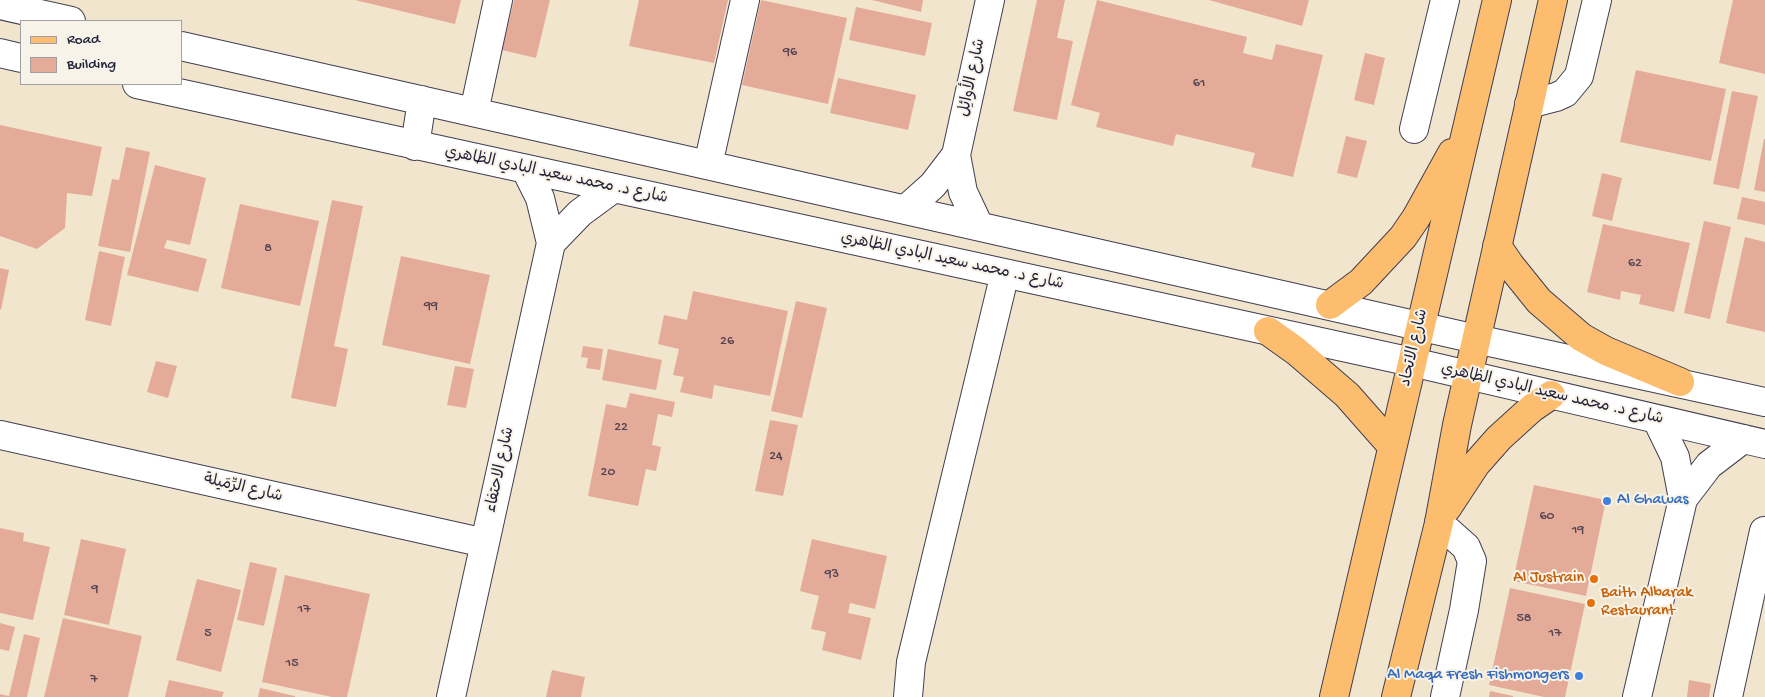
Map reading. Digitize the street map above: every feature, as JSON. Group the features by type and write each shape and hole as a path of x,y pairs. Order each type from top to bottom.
{"main road":[{"name":"شارع الاتحاد","path":"1334,697 1497,0"},
{"path":"1396,697 1439,523 1476,339 1553,0"},
{"path":"1330,305 1361,282 1403,237 1416,218 1468,123"},
{"path":"1497,246 1510,266 1539,301 1581,336 1606,351 1680,382"},
{"path":"1268,331 1296,351 1347,395 1392,446"},
{"path":"1439,523 1456,493 1499,438 1551,395"}],"street":[{"path":"474,112 498,0"},
{"path":"708,165 745,0"},
{"name":"شارع الأوائِل","path":"979,226 963,192 956,156 990,0"},
{"path":"1414,130 1445,0"},
{"path":"1529,104 1556,98 1565,93 1579,76 1597,0"},
{"path":"0,5 67,20"},
{"path":"182,46 1476,339 1765,402"},
{"path":"0,53 20,58"},
{"name":"شارع د. محمد سعيد البادي الظاهري","path":"141,85 1412,362 1754,442"},
{"path":"415,146 422,100"},
{"name":"شارع الأوائِل","path":"905,210 933,185 956,156"},
{"name":"شارع الاحتفاء","path":"451,697 551,243 540,198 526,170"},
{"path":"551,243 580,213 614,188"},
{"path":"908,697 911,662 1005,274"},
{"path":"1637,697 1683,499 1675,458 1656,420"},
{"name":"شارع الرِّمَيلة","path":"0,435 486,543"},
{"path":"1683,499 1709,465 1754,442"},
{"path":"1439,523 1462,542 1470,553 1472,561 1464,610 1445,697"},
{"path":"1728,697 1764,531"}],"building":[{"path":"355,0 461,0 455,24"},
{"path":"514,0 550,0 536,58 502,50"},
{"path":"639,0 728,0 714,63 629,46"},
{"path":"761,0 847,18 828,104 742,85"},
{"path":"872,0 923,0 921,12"},
{"path":"1037,0 1065,0 1057,38 1073,41 1057,120 1013,111"},
{"path":"1097,0 1247,37 1243,53 1272,60 1276,44 1323,55 1293,177 1251,167 1255,153 1176,134 1173,146 1096,127 1100,113 1071,105"},
{"path":"1209,0 1309,0 1302,26"},
{"path":"1733,0 1765,0 1765,74 1719,63"},
{"path":"856,7 932,23 925,56 849,40"},
{"path":"1365,53 1385,58 1374,105 1354,100"},
{"path":"1636,70 1726,89 1711,161 1620,142"},
{"path":"838,78 916,95 908,130 830,113"},
{"path":"1732,91 1758,96 1739,189 1713,184"},
{"path":"0,125 102,147 92,196 67,193 65,228 37,249 0,236"},
{"path":"1346,136 1367,141 1357,178 1337,173"},
{"path":"1765,139 1765,192 1754,190"},
{"path":"126,147 150,152 130,252 98,246 112,179 119,180"},
{"path":"155,165 206,178 190,245 167,240 164,248 207,259 198,292 127,275"},
{"path":"1602,173 1622,178 1612,221 1592,216"},
{"path":"1742,197 1765,202 1765,225 1737,219"},
{"path":"332,200 363,206 334,346 348,349 336,407 291,398"},
{"path":"240,204 319,221 300,306 221,288"},
{"path":"1704,221 1731,227 1710,319 1684,313"},
{"path":"1603,224 1690,243 1674,312 1639,304 1641,295 1621,291 1620,300 1587,292"},
{"path":"1745,237 1765,242 1765,332 1726,323"},
{"path":"99,251 125,257 111,326 85,320"},
{"path":"401,256 490,275 470,364 382,345"},
{"path":"0,268 9,270 1,310 0,309"},
{"path":"693,291 788,311 770,396 714,385 712,399 680,392 684,377 673,375 679,349 658,344 664,315 687,320"},
{"path":"796,301 827,308 802,418 771,411"},
{"path":"583,346 603,349 600,370 586,368 588,358 581,357"},
{"path":"608,349 662,360 656,390 602,380"},
{"path":"156,361 177,366 168,398 147,392"},
{"path":"455,366 474,369 466,408 447,405"},
{"path":"630,393 675,402 672,417 658,414 652,445 661,447 656,471 646,469 638,506 588,496 606,404 626,408"},
{"path":"770,420 798,425 783,496 755,491"},
{"path":"1534,485 1606,500 1586,596 1513,581"},
{"path":"0,528 24,533 23,541 50,547 33,620 0,613"},
{"path":"81,539 126,549 109,625 64,615"},
{"path":"812,539 887,556 875,609 850,603 848,613 871,618 861,660 822,650 826,632 811,629 819,596 800,591"},
{"path":"250,562 277,568 264,626 237,620"},
{"path":"285,575 370,594 347,697 332,697 262,682"},
{"path":"197,579 241,590 221,672 176,660"},
{"path":"1510,588 1585,604 1565,697 1544,697 1489,685"},
{"path":"63,618 142,636 128,697 44,697"},
{"path":"0,623 15,627 9,651 0,649"},
{"path":"24,634 40,638 27,697 0,697 0,694 9,696"},
{"path":"552,670 585,677 581,697 546,697"},
{"path":"169,680 224,692 222,697 165,697"},
{"path":"1689,680 1711,684 1709,697 1687,697"},
{"path":"260,688 295,696 295,697 258,697"},
{"path":"1490,691 1513,696 1513,697 1489,697"}],"place":[{"name":"Al Ghawas","path":"1607,501"},
{"name":"Al Justrain","path":"1594,579"},
{"name":"Baith Albarak Restaurant","path":"1591,603"},
{"name":"Al Maqa Fresh Fishmongers","path":"1579,676"}]}
